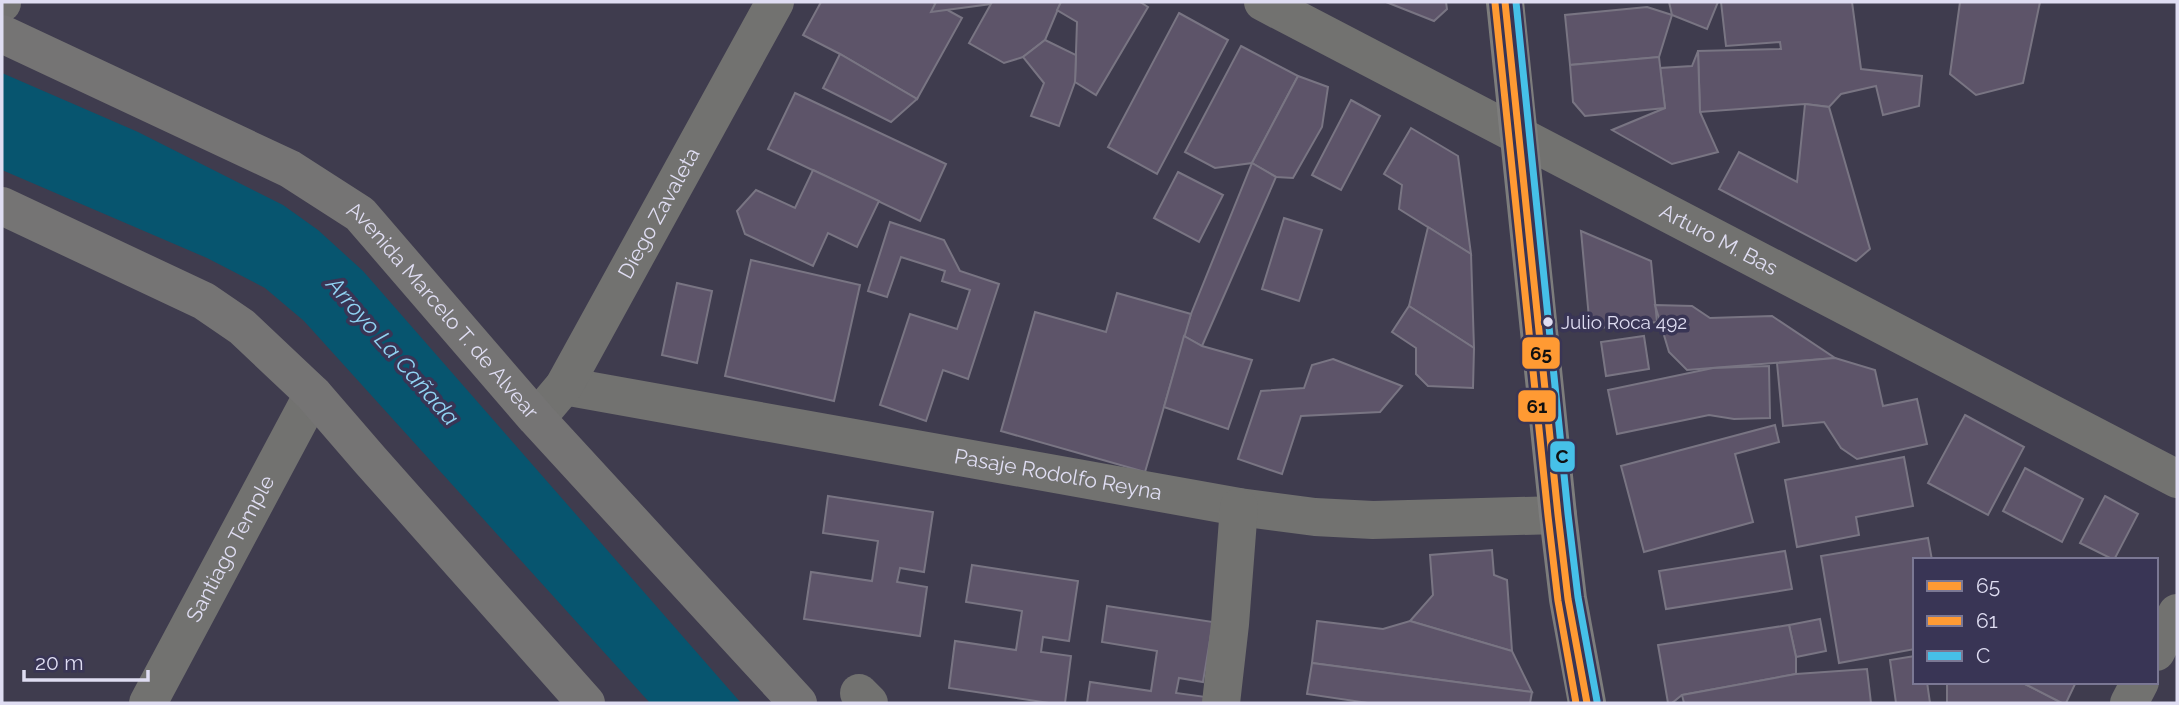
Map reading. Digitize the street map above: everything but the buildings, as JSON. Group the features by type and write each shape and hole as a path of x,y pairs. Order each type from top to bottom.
{"main road":[{"path":"1505,2 1558,515 1568,599 1587,703"},
{"name":"Avenida Marcelo T. de Alvear","path":"2,34 289,169 360,214 536,418 797,703"},
{"path":"2,206 204,301 242,327 313,394 586,703"}],"street":[{"name":"Diego Zavaleta","path":"536,418 564,386 775,2"},
{"name":"Arturo M. Bas","path":"1262,2 2177,479"},
{"name":"Pasaje Rodolfo Reyna","path":"564,386 1239,507 1315,517 1373,520 1558,515"},
{"name":"Santiago Temple","path":"148,703 313,394"},
{"path":"1221,703 1239,507"},
{"path":"2158,648 2177,613"},
{"path":"2129,703 2139,684"}],"water":[{"name":"Arroyo La Cañada","path":"2,73 138,132 283,205 318,230 363,271 741,703 650,703 304,321 265,288 207,258 2,170"}],"transit line":[{"name":"65","path":"1505,2 1558,515 1568,599 1587,703"},
{"name":"C","path":"1516,2 1568,514 1578,597 1597,701"},
{"name":"61","path":"1495,3 1548,516 1558,601 1576,703"}],"place":[{"name":"Julio Roca 492","path":"1548,322"}]}
